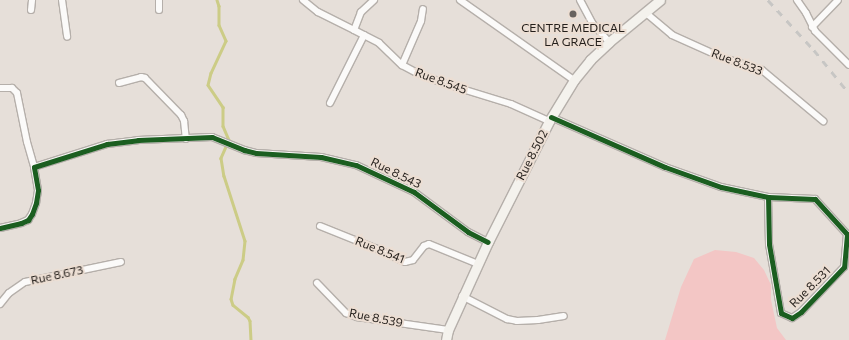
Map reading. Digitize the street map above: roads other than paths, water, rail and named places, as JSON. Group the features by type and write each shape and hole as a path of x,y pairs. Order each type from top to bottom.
{"main road":[{"name":"Rue 8.502","path":"446,340 448,330 462,296 488,242 550,119 574,80 590,60 609,42 660,0"}],"street":[{"path":"31,10 32,0"},
{"path":"62,0 67,37"},
{"path":"159,0 159,10"},
{"name":"Rue 8.545","path":"303,0 318,12 379,43 402,65 417,73 446,84 512,104 550,119"},
{"path":"354,30 362,12 374,0"},
{"path":"461,0 574,80"},
{"path":"580,0 592,23 609,42"},
{"path":"796,0 806,13 812,27 849,65"},
{"path":"812,27 838,0"},
{"path":"402,65 421,21 423,9"},
{"name":"Rue 8.533","path":"646,13 672,34 721,57 762,70 775,78 823,120"},
{"path":"330,103 364,35"},
{"path":"119,83 141,77 145,78 181,115 184,121 186,139"},
{"path":"0,88 12,88 18,93 26,142 34,167 38,190 36,203 28,220 0,228"},
{"name":"Rue 8.531","path":"550,119 665,167 721,187 768,196 815,199 847,234 844,267 792,318 781,313 769,244 768,196"},
{"name":"Rue 8.543","path":"34,167 107,144 138,140 212,137 244,150 256,153 321,157 356,165 414,192 468,232 488,242"},
{"name":"Rue 8.541","path":"320,226 405,262 409,262 416,258 424,246 429,244 478,264"},
{"name":"Rue 8.673","path":"0,304 9,293 25,282 121,262"},
{"name":"Rue 8.539","path":"317,283 346,313 357,317 448,330"},
{"path":"462,296 507,319 517,321 538,320 564,316"}],"waterway":[{"path":"217,0 219,6 219,25 226,41 211,73 208,85 223,107 223,126 229,140 221,158 224,176 245,241 243,260 235,279 231,299 233,305 248,317 250,321 251,340"}],"railway":[{"path":"768,0 814,50 849,93"}],"place":[{"name":"CENTRE MEDICAL LA GRACE","path":"573,14"}]}
